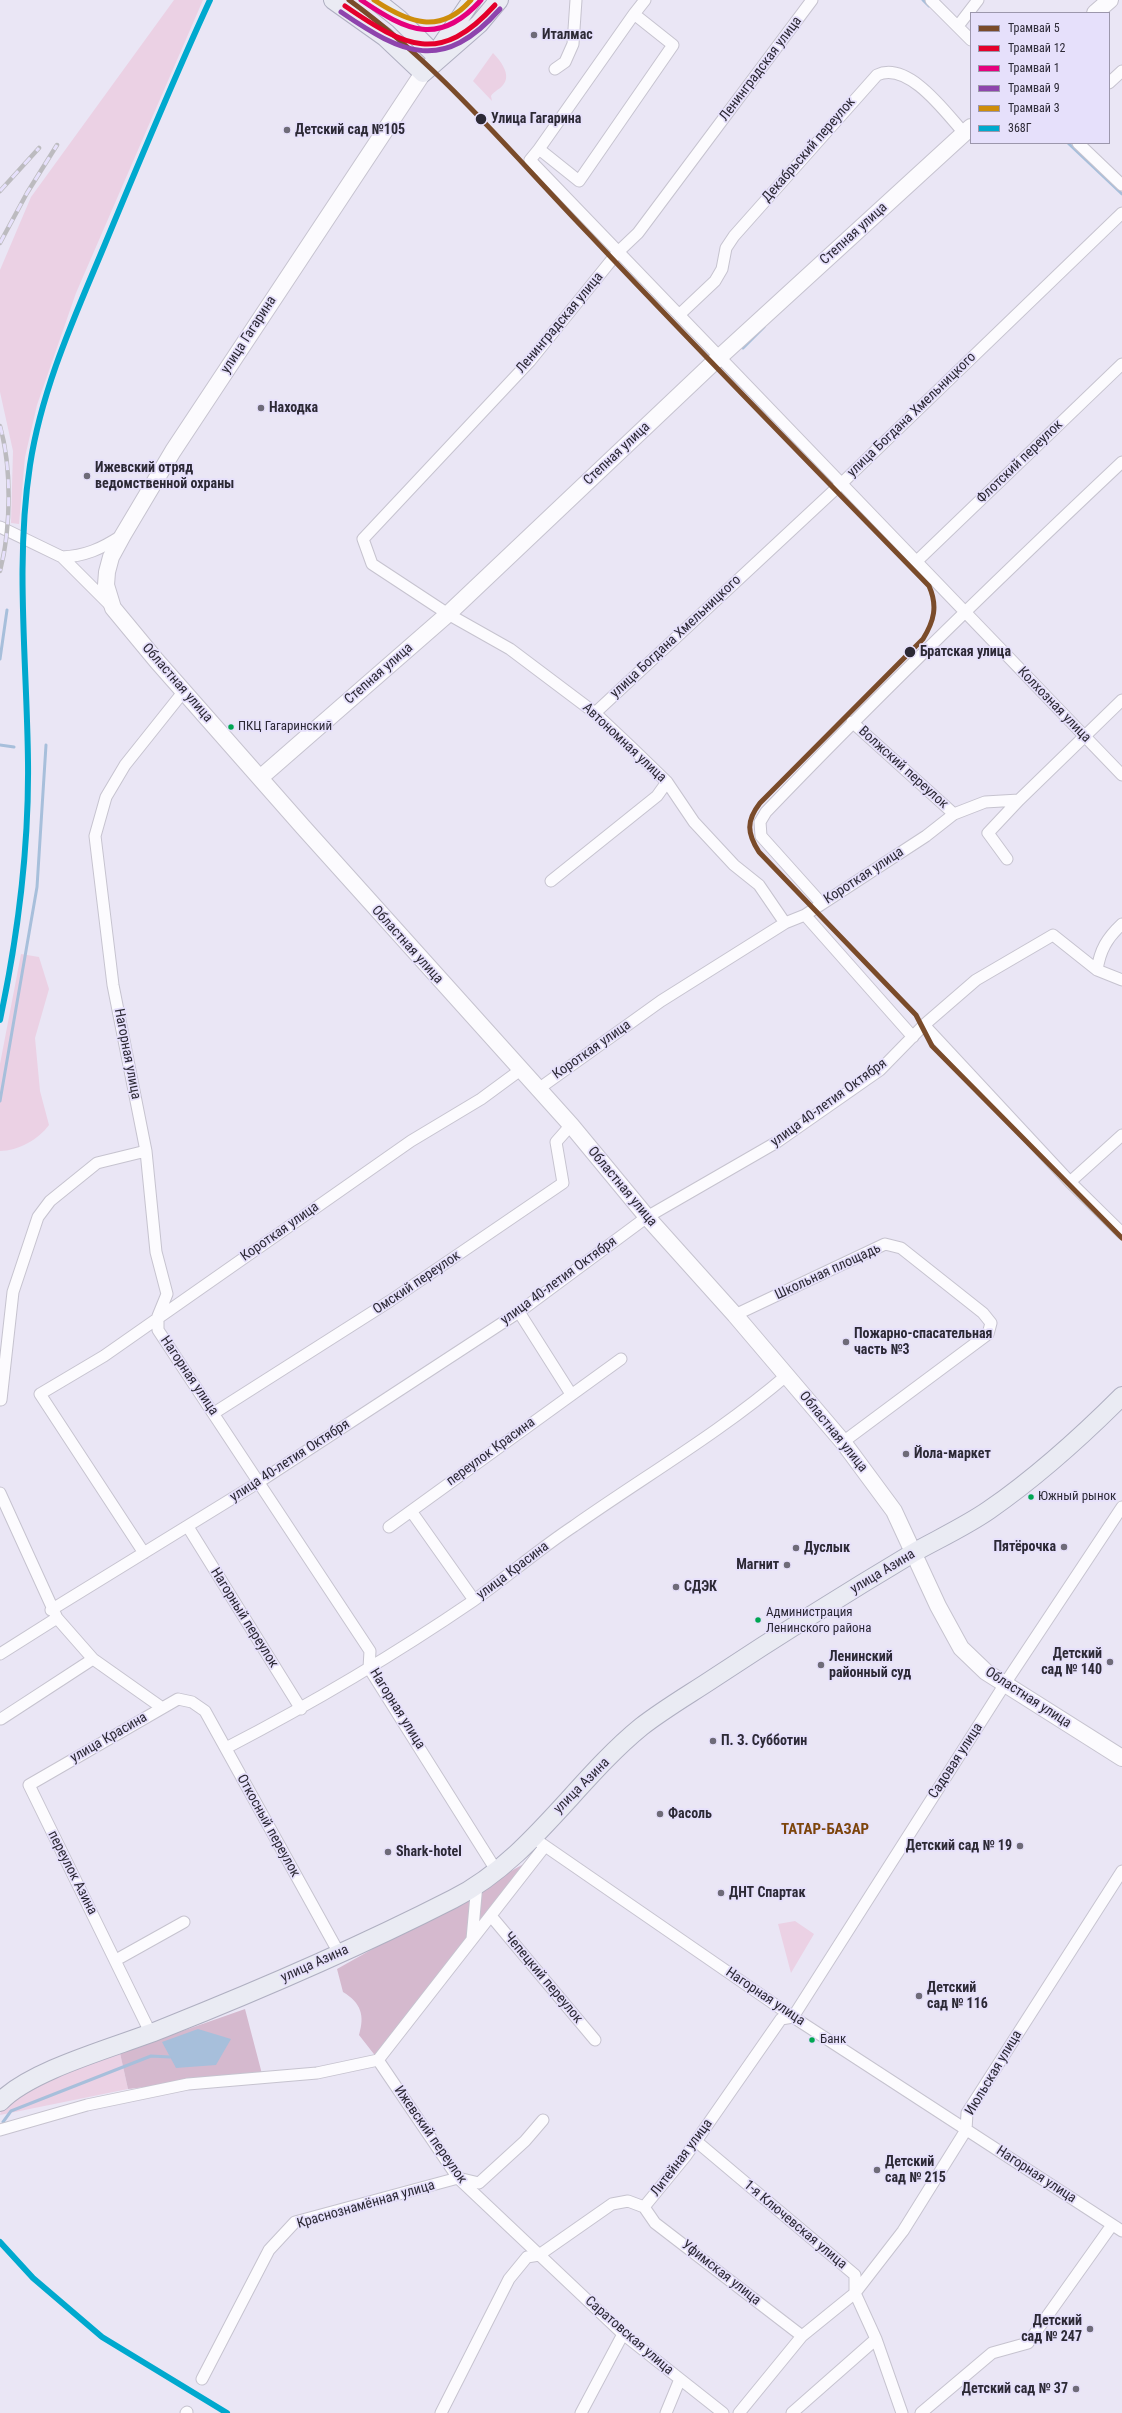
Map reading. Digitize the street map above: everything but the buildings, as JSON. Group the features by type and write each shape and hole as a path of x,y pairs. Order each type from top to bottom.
{"main road":[{"path":"332,0 385,37 423,73"},
{"path":"375,0 399,19 437,56"},
{"name":"улица Гагарина","path":"113,608 106,585 107,572 111,557 123,535 173,451 423,73 437,56 472,0"},
{"name":"улица Гагарина","path":"437,56 479,24 499,0"},
{"path":"1096,12 1110,0"},
{"name":"Степная улица","path":"260,778 448,614 719,358 968,130"},
{"name":"Областная улица","path":"113,608 260,778 519,1071 571,1125 646,1217 736,1315 843,1442 894,1511 913,1554 961,1648 986,1672 1122,1758"},
{"name":"улица Азина","path":"0,2102 14,2089 53,2070 151,2034 339,1953 456,1897 477,1884 538,1842 643,1726 775,1638 913,1554 986,1512 1036,1477 1079,1439 1122,1396"}],"street":[{"path":"555,69 565,62 573,44 576,0"},
{"path":"634,14 673,46 579,181 539,149 634,14 645,0"},
{"name":"Ленинградская улица","path":"448,614 372,564 363,539 530,361 618,252 638,233 812,0"},
{"path":"931,0 970,39"},
{"path":"958,26 978,0"},
{"path":"1110,82 1122,71"},
{"name":"Декабрьский переулок","path":"679,315 715,281 722,269 726,248 734,236 877,76 882,73 903,76 918,84 968,130"},
{"path":"1079,144 1122,185"},
{"name":"Колхозная улица","path":"539,149 530,160 719,358 918,560 964,612 1122,775"},
{"name":"улица Богдана Хмельницкого","path":"595,714 842,483 1122,213"},
{"name":"Флотский переулок","path":"918,560 1122,364"},
{"path":"822,904 761,836 760,822 766,812 852,722 964,612 1122,462"},
{"path":"0,527 62,557 113,608"},
{"path":"62,557 82,556 102,549 123,535"},
{"name":"Автономная улица","path":"448,614 510,649 595,714 667,782 694,822 734,865 759,885 785,923"},
{"name":"Нагорная улица","path":"184,691 125,766 106,797 95,836 113,985 146,1151 156,1252 167,1294 158,1316 158,1330 370,1651 369,1668 496,1870"},
{"path":"1007,859 988,833 1019,800 1122,700"},
{"name":"Волжский переулок","path":"852,722 954,814"},
{"path":"551,881 657,796 667,782"},
{"name":"Короткая улица","path":"536,1090 660,1001 785,923 805,915 926,836 954,814 986,802 1019,800"},
{"path":"805,915 913,1037"},
{"path":"1122,924 1109,936 1099,954 1097,970 1122,980"},
{"name":"улица 40-летия Октября","path":"0,1654 54,1614 144,1554 259,1482 519,1312 646,1217 777,1142 880,1070 924,1025 976,980 1053,935 1097,970"},
{"path":"924,1025 1070,1182 1122,1233"},
{"name":"Короткая улица","path":"144,1554 40,1394 104,1356 158,1316 411,1142 481,1099 519,1071"},
{"name":"Омский переулок","path":"214,1413 390,1301 563,1183 556,1142 571,1125"},
{"path":"1070,1182 1122,1135"},
{"path":"1,1400 13,1292 38,1217 50,1201 97,1162 146,1151"},
{"name":"Школьная площадь","path":"736,1315 885,1244 901,1248 983,1313 991,1323 988,1334 843,1442"},
{"path":"519,1312 571,1394"},
{"name":"переулок Красина","path":"389,1527 621,1359"},
{"name":"улица Красина","path":"226,1748 301,1709 369,1668 474,1600 573,1526 759,1400 787,1375"},
{"path":"0,1493 54,1614 93,1659 161,1707"},
{"name":"Садовая улица","path":"793,2017 1005,1684 1122,1507"},
{"path":"411,1511 474,1600"},
{"name":"Нагорный переулок","path":"188,1527 301,1709"},
{"path":"1,1719 93,1659"},
{"name":"улица Красина","path":"29,1785 161,1707 178,1699 192,1702"},
{"name":"Откосный переулок","path":"192,1702 205,1711 339,1953"},
{"name":"переулок Азина","path":"29,1785 151,2034"},
{"path":"0,2130 87,2105 188,2084 317,2073 378,2060 491,1916 538,1842"},
{"name":"Нагорная улица","path":"538,1842 793,2017 1122,2231"},
{"name":"Июльская улица","path":"739,2413 802,2336 855,2293 903,2231 966,2130 967,2113 1122,1871"},
{"path":"472,1939 477,1884"},
{"name":"Чепецкий переулок","path":"491,1916 595,2040"},
{"path":"116,1960 184,1922"},
{"name":"Литейная улица","path":"441,2413 509,2279 527,2257 539,2255 612,2204 628,2201 644,2207 696,2141 781,2019 793,2017"},
{"name":"Ижевский переулок","path":"378,2060 458,2178 539,2255"},
{"name":"Краснознамённая улица","path":"202,2379 269,2250 295,2222 458,2178 479,2183 519,2146 543,2120"},
{"name":"1-я Ключевская улица","path":"696,2141 855,2275 855,2293 876,2339 902,2413"},
{"name":"Уфимская улица","path":"644,2207 655,2223 802,2336"},
{"path":"921,2413 992,2353 1028,2343 1112,2225"},
{"name":"Саратовская улица","path":"539,2255 623,2334 723,2413"},
{"path":"581,2413 623,2334"},
{"path":"792,2413 876,2339"},
{"path":"666,2413 680,2379"}],"shaded area":[{"path":"174,0 203,0 76,293 37,405 25,457 19,524 11,523 13,451 0,392 0,270 31,197"},
{"path":"493,53 502,64 506,72 506,77 503,85 491,96 492,101 473,81"},
{"path":"21,954 39,957 49,989 35,1038 40,1091 49,1125 40,1135 28,1143 14,1149 0,1151 0,1064"},
{"path":"529,1861 377,2058 359,2035 362,2021 360,2010 358,2005 343,1992 337,1969"},
{"path":"795,1921 814,1934 791,1973 778,1924"},
{"path":"245,2009 262,2074 128,2089 120,2053"},
{"path":"120,2053 128,2089 0,2115 6,2105 17,2096 34,2087 73,2070"}],"water":[{"path":"198,2029 231,2039 216,2065 176,2068 162,2042"}],"waterway":[{"path":"923,0 929,6"},
{"path":"1069,144 1122,194"},
{"path":"743,348 764,327"},
{"path":"0,659 7,610"},
{"path":"0,745 14,747"},
{"path":"0,1101 37,887 46,745"},
{"path":"3,2122 11,2111 151,2056 170,2057"}],"railway":[{"path":"0,243 27,193 57,145"},
{"path":"0,191 39,148"},
{"path":"0,426 7,460 9,498 4,554 0,571"}],"tram line":[{"name":"5","path":"349,0 382,25 414,53 474,111 673,323 929,586 932,593 934,613 930,626 923,639 760,803 755,809 750,821 750,833 759,852 916,1015 932,1046 1122,1238"},
{"name":"1","path":"361,0 393,20 408,26 422,29 437,29 451,24 466,15 481,0"},
{"name":"3","path":"374,0 400,15 424,22 448,18 459,11 471,0"},
{"name":"12","path":"345,6 386,32 404,40 422,44 439,43 457,37 475,24 495,5"},
{"name":"9","path":"341,12 384,39 404,47 423,51 441,49 460,43 479,29 500,9"}],"transit line":[{"name":"368Г","path":"0,1020 17,924 27,827 28,762 23,613 23,539 30,465 35,436 51,380 71,325 156,121 210,0"},
{"name":"368Г","path":"0,2242 33,2278 102,2337 227,2413"}],"place":[{"name":"Италмас","path":"534,35"},
{"name":"Улица Гагарина","path":"481,119"},
{"name":"Детский сад №105","path":"287,130"},
{"name":"Находка","path":"261,408"},
{"name":"Ижевский отряд ведомственной охраны","path":"87,476"},
{"name":"Братская улица","path":"910,652"},
{"name":"ПКЦ Гагаринский","path":"231,727"},
{"name":"Пожарно-спасательная часть №3","path":"846,1342"},
{"name":"Йола-маркет","path":"906,1454"},
{"name":"Южный рынок","path":"1031,1497"},
{"name":"Пятёрочка","path":"1064,1547"},
{"name":"Дуслык","path":"796,1548"},
{"name":"Магнит","path":"787,1565"},
{"name":"СДЭК","path":"676,1587"},
{"name":"Администрация Ленинского района","path":"758,1620"},
{"name":"Детский сад № 140","path":"1110,1662"},
{"name":"Ленинский районный суд","path":"821,1665"},
{"name":"П. З. Субботин","path":"713,1741"},
{"name":"Фасоль","path":"660,1814"},
{"name":"Детский сад № 19","path":"1020,1846"},
{"name":"Shark-hotel","path":"388,1852"},
{"name":"ДНТ Спартак","path":"721,1893"},
{"name":"Детский сад № 116","path":"919,1996"},
{"name":"Банк","path":"812,2040"},
{"name":"Детский сад № 215","path":"877,2170"},
{"name":"Детский сад № 247","path":"1090,2329"},
{"name":"Детский сад № 37","path":"1076,2389"}],"district":[{"name":"ТАТАР-БАЗАР","path":"825,1830"}]}
